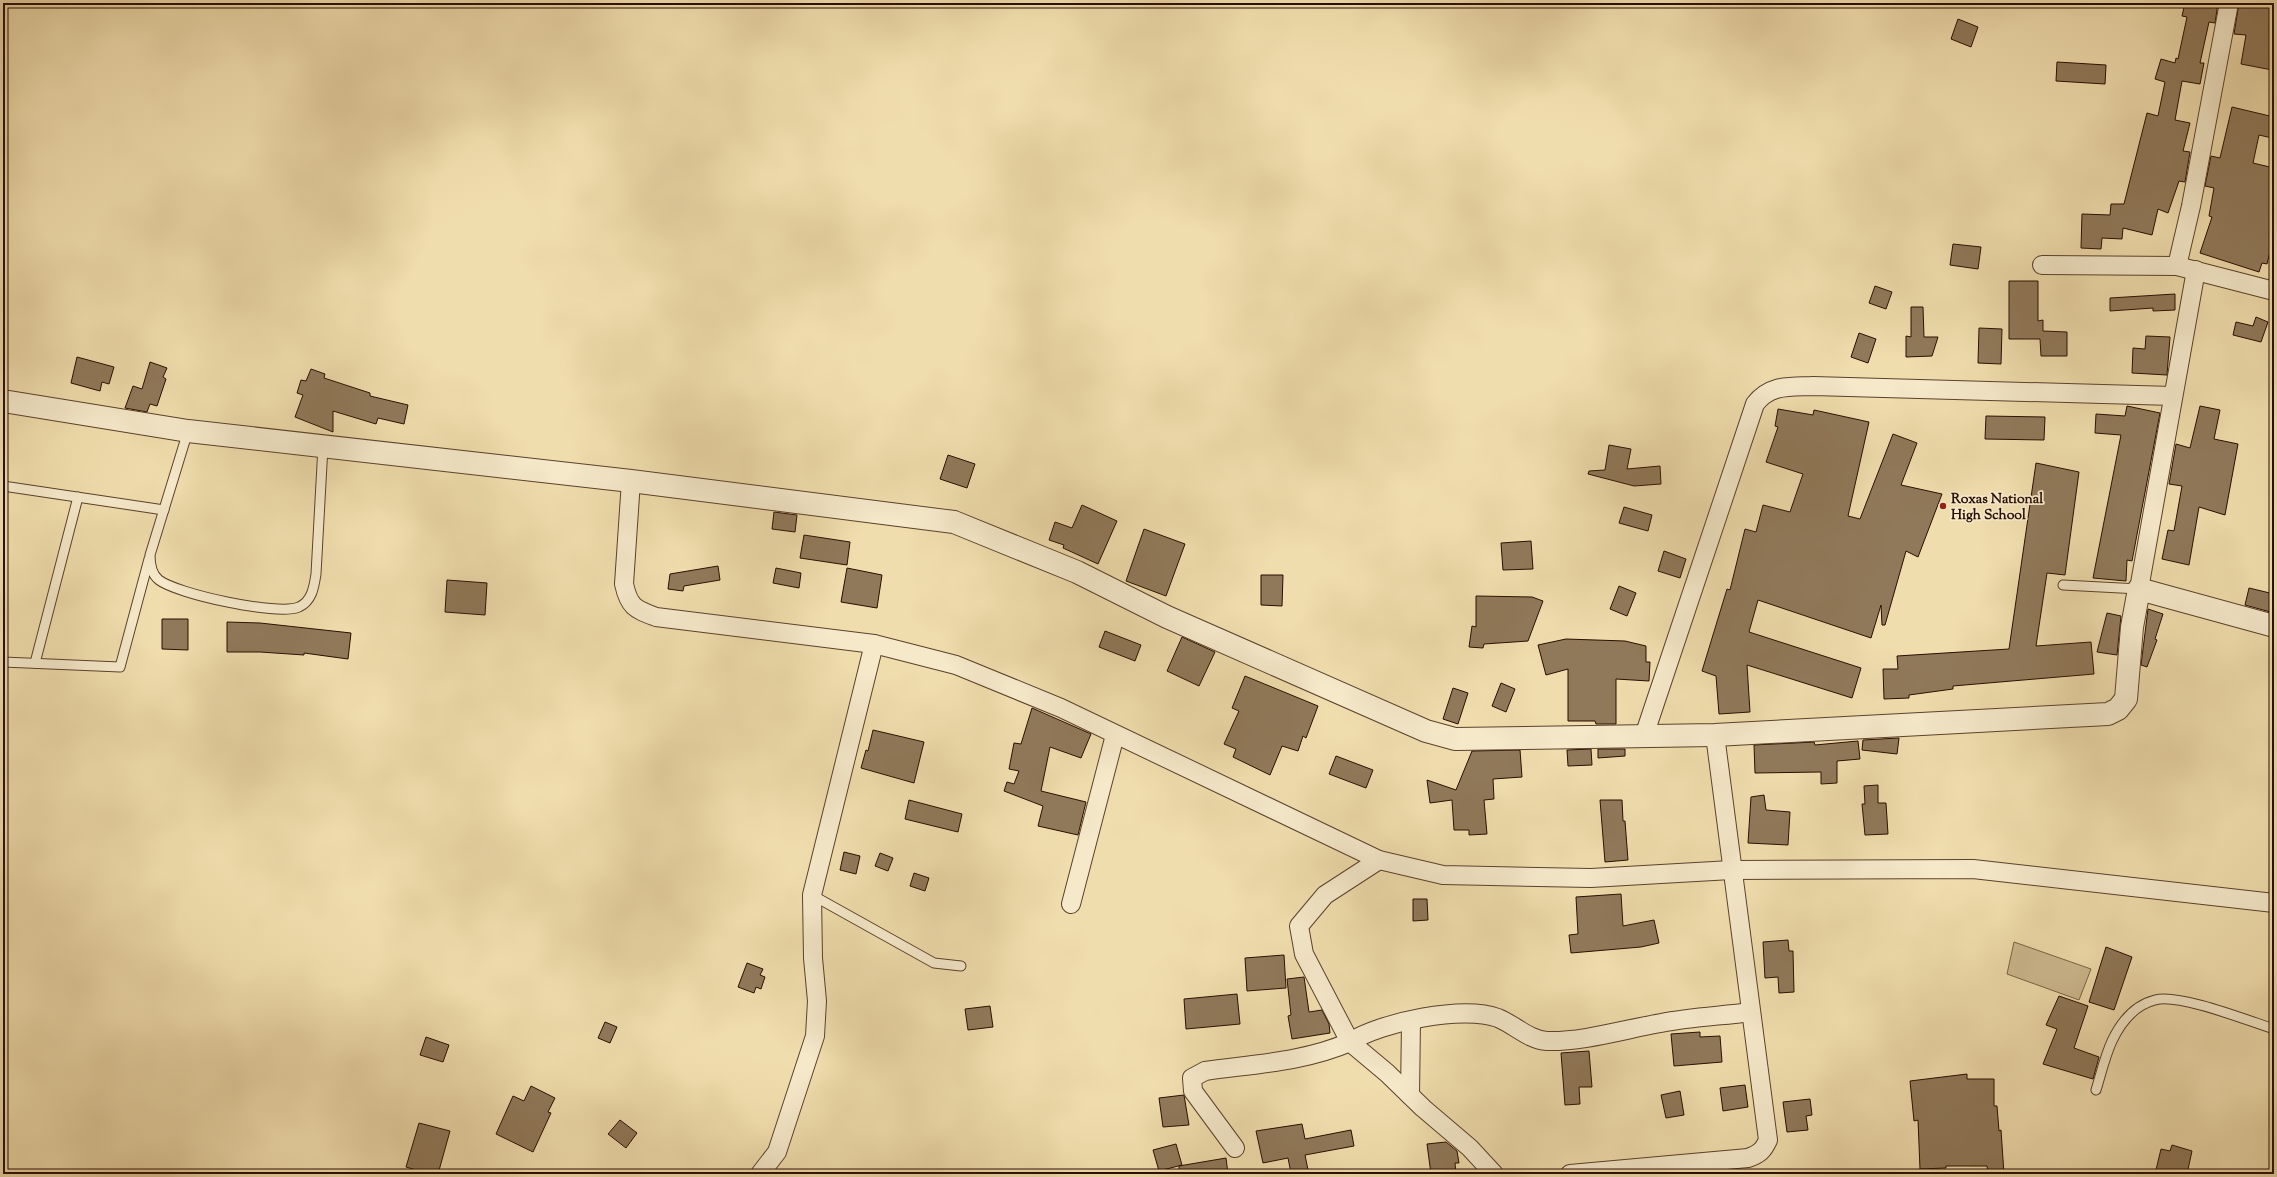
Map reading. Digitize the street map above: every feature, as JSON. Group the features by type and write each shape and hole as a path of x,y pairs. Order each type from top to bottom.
{"street":[{"path":"2177,266 2191,206 2229,3"},
{"path":"2042,265 2177,266 2274,291"},
{"path":"3,402 188,431 324,445 631,481 954,522 1077,572 1167,617 1426,731 1456,739 1715,734 2108,714 2118,709 2126,699 2132,627 2196,270"},
{"path":"1644,736 1753,411 1762,395 1779,388 1813,386 2173,396"},
{"path":"631,481 624,584 628,600 639,610 656,617 874,644 956,665 1061,708 1380,860 1443,875 1591,878 1731,870 1973,869 2274,903"},
{"path":"2139,589 2274,626"},
{"path":"760,1174 777,1152 815,1036 817,1001 813,958 812,895 874,644"},
{"path":"1570,1174 1748,1158 1758,1154 1764,1149 1768,1140 1768,1131 1731,870 1715,734"},
{"path":"1071,904 1115,735"},
{"path":"1380,860 1325,895 1299,926 1304,954 1350,1042 1387,1073 1470,1148 1494,1174"},
{"path":"1235,1148 1193,1091 1192,1078 1205,1071 1296,1058 1332,1050 1350,1042 1362,1034 1411,1021 1456,1012 1479,1014 1498,1019 1532,1037 1547,1041 1578,1038 1663,1022 1751,1012"},
{"path":"1410,1095 1411,1021"}],"lane":[{"path":"3,662 120,668 150,555 188,431"},
{"path":"150,555 150,566 157,579 169,586 211,598 281,610 298,607 307,602 313,591 316,574 324,445"},
{"path":"3,486 164,510"},
{"path":"35,663 78,497"},
{"path":"2063,585 2139,589"},
{"path":"812,895 934,963 962,966"},
{"path":"2096,1090 2112,1040 2127,1017 2140,1006 2157,999 2175,1000 2212,1009 2274,1029"}],"shaded area":[{"path":"2014,942 2091,969 2079,1000 2007,974"}],"building":[{"path":"2185,3 2218,3 2215,23 2209,22 2200,63 2204,63 2200,84 2182,81 2175,120 2190,123 2183,151 2190,152 2185,182 2179,181 2168,213 2158,209 2152,235 2123,228 2122,239 2102,238 2101,249 2081,248 2082,214 2110,215 2111,204 2124,204 2147,113 2158,116 2165,82 2155,79 2161,59 2175,63 2176,58 2178,59 2187,17 2182,16"},
{"path":"2239,3 2274,3 2272,70 2241,64 2246,35 2234,34"},
{"path":"1958,19 1978,27 1971,47 1951,39"},
{"path":"2057,62 2106,65 2105,84 2056,81"},
{"path":"2232,107 2274,117 2272,138 2259,135 2253,163 2274,168 2274,235 2267,264 2262,263 2259,272 2200,253 2212,217 2209,216 2214,188 2205,186 2211,156 2220,158"},
{"path":"1953,244 1981,247 1978,269 1950,265"},
{"path":"2009,281 2038,281 2038,321 2043,320 2043,331 2067,332 2067,356 2041,356 2040,339 2009,339"},
{"path":"1875,286 1892,292 1886,309 1869,303"},
{"path":"2175,294 2175,310 2153,311 2153,308 2110,311 2110,298"},
{"path":"1911,307 1923,307 1924,337 1938,337 1932,356 1906,357 1906,336 1911,337"},
{"path":"2256,317 2268,322 2261,342 2233,335 2236,322 2253,326"},
{"path":"1979,328 2002,329 2001,364 1978,363"},
{"path":"1859,333 1876,339 1868,363 1851,357"},
{"path":"2146,336 2170,337 2167,375 2132,373 2133,348 2145,349"},
{"path":"77,357 114,367 109,384 102,382 100,391 71,383"},
{"path":"150,362 167,368 163,377 166,379 157,406 150,404 147,412 125,408 133,386 142,389"},
{"path":"311,369 325,374 324,378 370,393 370,396 408,405 404,424 378,418 376,424 333,411 333,432 295,417 303,395 297,393 301,380 306,381"},
{"path":"2127,406 2160,413 2132,561 2127,560 2126,581 2093,578 2121,435 2095,433 2096,414 2125,416"},
{"path":"2200,406 2220,410 2214,439 2238,444 2225,515 2199,507 2189,565 2162,559 2168,530 2174,531 2182,486 2169,484 2176,444 2190,448"},
{"path":"1778,409 1813,415 1814,410 1869,422 1848,516 1860,519 1893,434 1917,443 1901,485 1942,494 1918,557 1906,551 1885,625 1882,625 1881,605 1871,638 1758,600 1749,632 1861,668 1852,698 1747,665 1750,712 1719,714 1716,676 1702,671 1727,589 1730,590 1745,529 1756,532 1763,505 1790,512 1803,474 1766,462 1778,427 1775,426"},
{"path":"1986,416 2045,417 2044,440 1985,439"},
{"path":"1609,445 1631,449 1627,469 1660,466 1661,484 1634,486 1588,474 1589,471 1605,470"},
{"path":"948,455 975,464 967,488 940,479"},
{"path":"2036,463 2079,472 2065,575 2047,573 2036,646 2091,642 2094,674 1953,686 1953,689 1909,695 1909,698 1884,699 1883,669 1898,669 1897,656 2009,649"},
{"path":"1082,505 1117,521 1098,564 1063,548 1064,545 1049,540 1055,522 1072,528"},
{"path":"1624,507 1652,515 1648,531 1619,523"},
{"path":"774,512 797,515 795,532 772,529"},
{"path":"1144,529 1185,544 1166,596 1126,581"},
{"path":"804,535 850,542 847,565 800,558"},
{"path":"1531,541 1533,569 1503,570 1501,543"},
{"path":"1664,551 1686,559 1680,578 1658,571"},
{"path":"718,566 720,580 684,586 683,591 668,589 670,574"},
{"path":"776,568 801,573 799,588 773,583"},
{"path":"847,568 882,575 877,608 841,602"},
{"path":"1261,575 1283,575 1282,606 1261,605"},
{"path":"447,580 487,583 485,615 445,612"},
{"path":"1619,586 1636,593 1627,616 1610,609"},
{"path":"2249,588 2274,594 2274,613 2245,605"},
{"path":"1476,596 1532,597 1543,601 1528,641 1484,644 1483,648 1469,647 1472,626 1476,627"},
{"path":"2148,609 2163,614 2155,639 2157,640 2147,667 2141,665"},
{"path":"2107,613 2121,616 2117,655 2097,652"},
{"path":"162,619 188,619 188,650 162,649"},
{"path":"227,622 260,623 351,633 348,659 304,653 304,655 260,652 227,652"},
{"path":"1105,631 1141,645 1135,661 1099,647"},
{"path":"1182,637 1215,652 1199,686 1167,671"},
{"path":"1566,639 1625,641 1646,646 1646,662 1650,662 1649,681 1616,679 1616,724 1596,724 1595,721 1568,721 1568,669 1546,675 1538,645"},
{"path":"1245,676 1318,706 1306,738 1303,736 1298,751 1282,746 1270,775 1233,757 1236,749 1224,744 1239,711 1232,708"},
{"path":"1501,683 1515,689 1506,712 1492,706"},
{"path":"1453,688 1468,693 1458,724 1443,719"},
{"path":"1032,708 1091,734 1081,758 1050,747 1041,791 1086,802 1078,835 1038,826 1043,806 1004,791 1007,782 1014,784 1019,771 1009,769 1014,743 1021,744"},
{"path":"873,730 924,742 914,783 861,768 866,750 868,751"},
{"path":"1899,738 1897,754 1862,750 1863,740"},
{"path":"1858,741 1860,759 1837,761 1837,783 1821,784 1821,772 1755,773 1754,745 1814,742 1815,745"},
{"path":"1591,749 1592,765 1568,766 1567,750"},
{"path":"1598,749 1625,749 1625,756 1598,758"},
{"path":"1520,750 1522,777 1493,779 1494,799 1484,800 1487,834 1469,835 1469,830 1454,830 1452,800 1430,803 1427,780 1456,790 1472,751"},
{"path":"1336,756 1373,770 1366,788 1329,774"},
{"path":"1878,785 1878,803 1886,803 1888,834 1865,835 1862,804 1865,804 1864,786"},
{"path":"1764,795 1766,810 1790,812 1788,845 1748,843 1751,797"},
{"path":"909,800 962,814 958,832 905,819"},
{"path":"1600,800 1622,800 1628,860 1605,862"},
{"path":"844,852 860,856 856,874 840,870"},
{"path":"880,853 893,858 888,871 875,866"},
{"path":"914,873 929,878 925,891 910,886"},
{"path":"1621,894 1623,926 1654,920 1659,943 1641,947 1571,953 1569,935 1578,934 1576,897"},
{"path":"1413,899 1427,899 1428,920 1413,921"},
{"path":"1788,940 1789,951 1793,951 1794,992 1779,993 1778,977 1765,978 1763,942"},
{"path":"2106,947 2132,957 2114,1010 2089,1002"},
{"path":"1284,955 1286,988 1247,991 1245,958"},
{"path":"747,963 763,969 760,975 765,977 761,989 756,987 754,993 738,987"},
{"path":"1304,977 1309,1012 1322,1010 1329,1024 1330,1033 1292,1039 1288,1016 1291,1015 1287,979"},
{"path":"1237,994 1240,1024 1186,1029 1184,999"},
{"path":"2059,996 2088,1006 2074,1048 2099,1057 2093,1079 2043,1064 2057,1029 2046,1025"},
{"path":"990,1006 993,1027 968,1030 965,1009"},
{"path":"605,1022 617,1027 610,1043 598,1038"},
{"path":"1700,1032 1700,1037 1720,1036 1722,1062 1674,1066 1671,1034"},
{"path":"426,1037 449,1045 443,1062 420,1055"},
{"path":"1589,1051 1592,1087 1579,1087 1580,1104 1565,1105 1561,1053"},
{"path":"1967,1074 1967,1079 1994,1079 1994,1106 1997,1106 1999,1131 2001,1130 2004,1174 1988,1174 1987,1166 1946,1166 1946,1168 1920,1169 1918,1120 1914,1121 1910,1081"},
{"path":"1745,1085 1748,1107 1723,1111 1720,1088"},
{"path":"531,1086 555,1098 548,1112 551,1113 533,1152 496,1134 513,1096 524,1101"},
{"path":"1680,1091 1684,1115 1666,1118 1661,1095"},
{"path":"1184,1095 1189,1125 1163,1127 1159,1098"},
{"path":"1810,1099 1812,1115 1806,1116 1808,1130 1787,1132 1783,1102"},
{"path":"620,1120 637,1133 626,1148 608,1134"},
{"path":"419,1123 450,1131 438,1174 430,1174 406,1167"},
{"path":"1302,1124 1305,1139 1351,1130 1354,1146 1305,1155 1308,1170 1291,1173 1288,1158 1263,1163 1256,1131"},
{"path":"1446,1142 1457,1151 1459,1163 1455,1163 1456,1174 1431,1174 1427,1144"},
{"path":"1176,1144 1182,1165 1159,1171 1153,1150"},
{"path":"2172,1145 2192,1151 2187,1174 2155,1174 2161,1149 2170,1151"},
{"path":"1226,1158 1228,1174 1179,1174 1179,1166"}],"place":[{"name":"Roxas National High School","path":"1943,506"}]}
